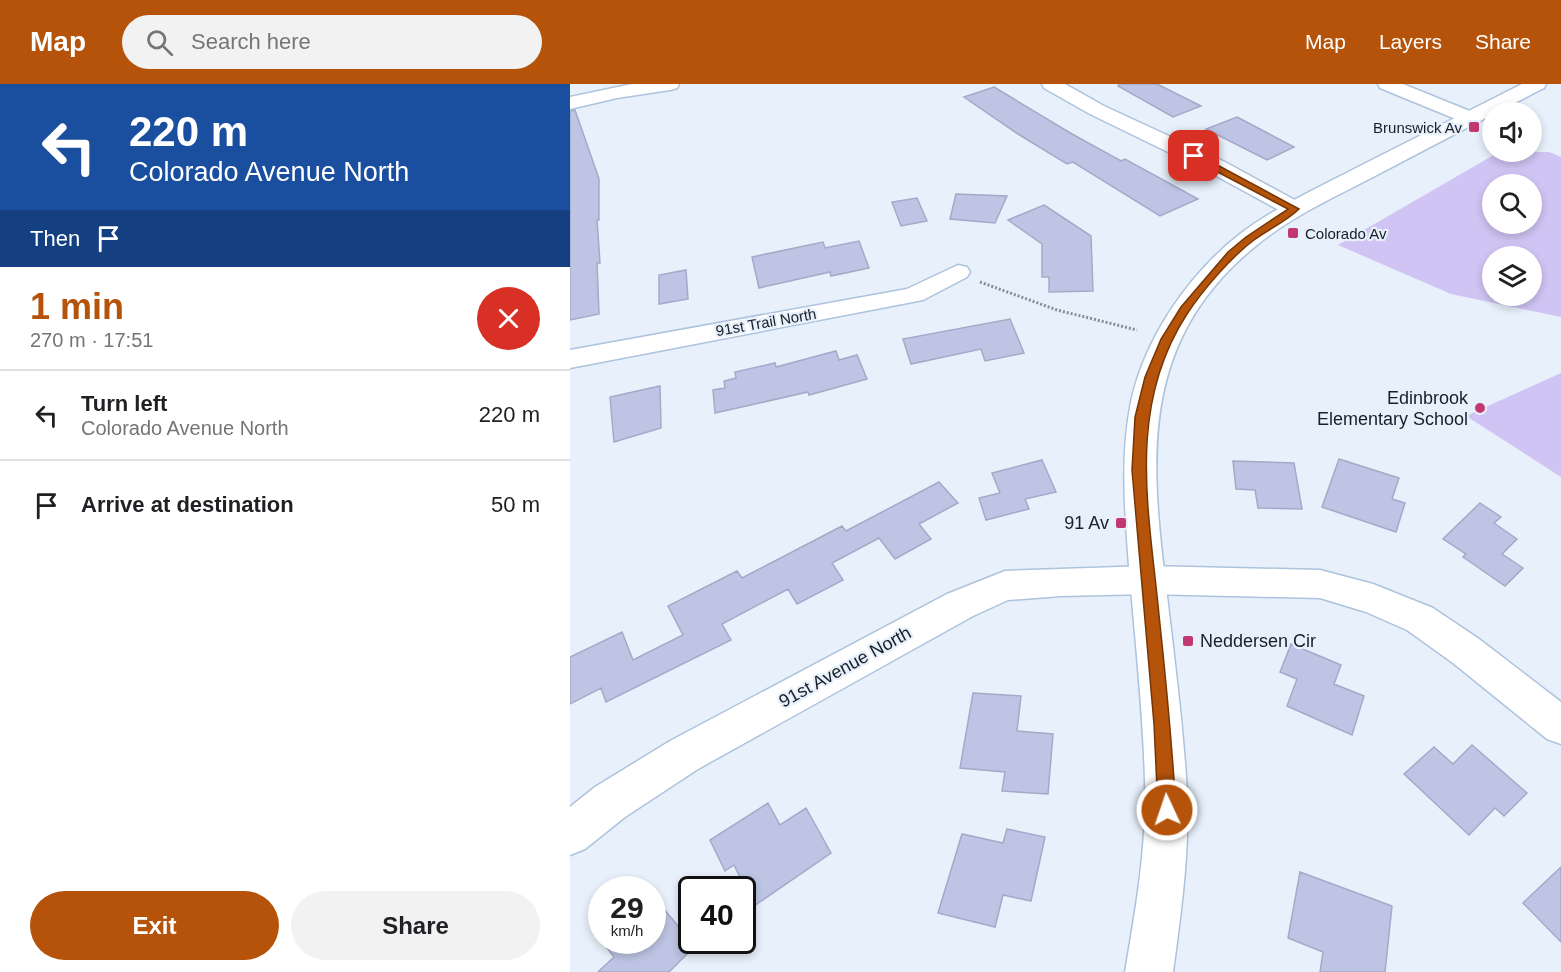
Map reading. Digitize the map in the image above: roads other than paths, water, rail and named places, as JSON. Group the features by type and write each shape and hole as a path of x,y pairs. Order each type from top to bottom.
{"street":[{"path":"570,103 617,92 670,84"},
{"path":"1051,84 1097,110 1217,167 1294,209"},
{"path":"1388,84 1470,118"},
{"path":"1149,972 1162,887 1167,810 1162,724 1138,470 1141,417 1150,377 1166,339 1205,282 1250,239 1294,209 1536,84"},
{"name":"91st Trail North","path":"570,359 914,295 958,272"},
{"name":"91st Avenue North","path":"570,834 610,802 684,755 960,605 1005,586 1148,580 1320,585 1373,599 1420,619 1466,651 1561,726"}],"place":[{"name":"Brunswick Av","path":"1474,127"},
{"name":"Colorado Av","path":"1293,233"},
{"name":"Edinbrook Elementary School","path":"1480,408"},
{"name":"91 Av","path":"1121,523"},
{"name":"Neddersen Cir","path":"1188,641"}]}
